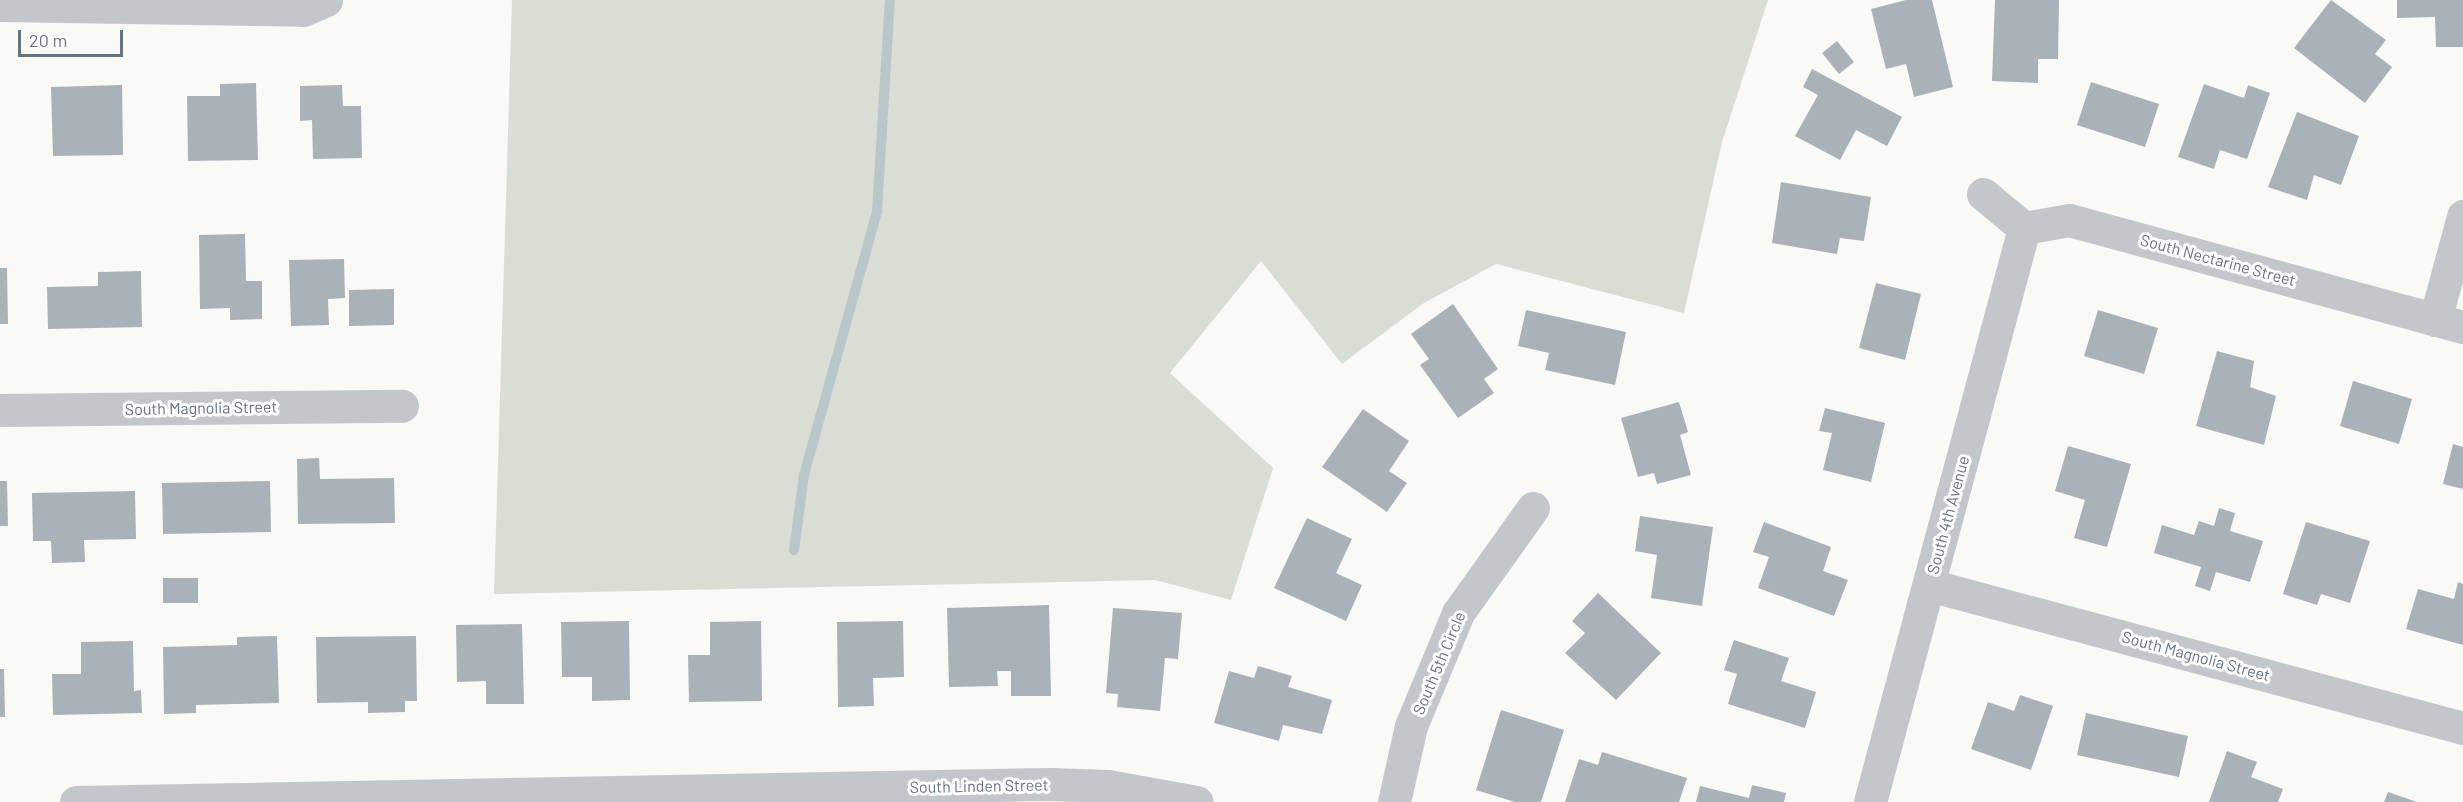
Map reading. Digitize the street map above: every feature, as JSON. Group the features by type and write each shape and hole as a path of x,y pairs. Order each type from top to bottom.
{"street":[{"path":"0,5 303,10 326,0"},
{"path":"1983,194 2024,228"},
{"path":"2449,323 2463,216"},
{"name":"South Nectarine Street","path":"2024,228 2069,220 2449,323"},
{"name":"South 4th Avenue","path":"1870,802 2024,228"},
{"name":"South Magnolia Street","path":"0,410 402,406"},
{"name":"South 5th Circle","path":"1394,802 1412,726 1458,613 1533,508"},
{"name":"South Magnolia Street","path":"1929,585 2463,728"},
{"name":"South Linden Street","path":"76,802 1051,784 1108,786 1197,802"}],"shaded area":[{"path":"512,0 1768,0 1722,142 1684,313 1496,264 1424,303 1342,364 1261,261 1170,373 1273,468 1231,600 1155,580 494,594"}],"building":[{"path":"1906,0 1932,0 1953,87 1914,97 1906,64 1886,69 1871,9"},
{"path":"1995,0 2059,0 2058,59 2038,59 2038,83 1992,81"},
{"path":"2331,0 2386,40 2375,54 2392,67 2365,103 2294,48"},
{"path":"2397,0 2463,0 2463,47 2436,47 2435,17 2397,18"},
{"path":"1837,41 1854,62 1839,74 1822,53"},
{"path":"1812,69 1902,117 1887,146 1856,130 1840,160 1795,136 1818,95 1803,87"},
{"path":"2091,82 2159,104 2145,147 2077,125"},
{"path":"256,83 258,160 188,161 187,96 220,96 220,84"},
{"path":"2204,84 2244,98 2248,85 2270,93 2247,159 2220,150 2214,169 2178,157"},
{"path":"122,85 123,155 53,156 51,87"},
{"path":"342,85 343,106 361,106 362,158 313,159 312,120 300,121 300,86"},
{"path":"2297,112 2359,136 2341,185 2314,175 2307,200 2268,187"},
{"path":"1781,182 1871,197 1864,241 1840,238 1837,254 1772,243"},
{"path":"245,234 246,281 262,281 262,319 230,320 230,308 200,309 199,235"},
{"path":"344,259 345,298 328,299 329,325 291,326 289,260"},
{"path":"0,268 7,268 8,324 0,324"},
{"path":"141,271 142,327 48,329 47,287 98,286 98,272"},
{"path":"1876,283 1921,294 1905,360 1859,348"},
{"path":"394,289 394,325 349,326 349,290"},
{"path":"1453,304 1498,369 1484,379 1494,393 1458,418 1420,365 1429,359 1411,334"},
{"path":"1526,310 1626,332 1615,385 1545,370 1549,353 1518,346"},
{"path":"2098,310 2158,328 2144,374 2084,356"},
{"path":"2217,351 2254,361 2250,387 2276,396 2264,445 2196,426"},
{"path":"2353,381 2412,399 2399,444 2340,426"},
{"path":"1679,402 1688,432 1680,435 1691,475 1657,484 1654,473 1638,477 1621,418"},
{"path":"1825,408 1885,423 1871,482 1823,470 1832,433 1819,431"},
{"path":"1363,409 1409,441 1389,471 1407,483 1387,512 1322,467"},
{"path":"2453,444 2463,447 2463,489 2443,484"},
{"path":"2068,446 2131,464 2107,547 2074,538 2085,500 2055,491"},
{"path":"319,458 320,479 394,478 395,523 298,524 297,459"},
{"path":"0,481 7,481 8,526 0,526"},
{"path":"270,481 271,532 163,534 162,483"},
{"path":"135,491 136,539 84,540 85,562 52,563 51,541 33,541 32,493"},
{"path":"2219,508 2235,513 2230,531 2263,541 2250,582 2216,572 2210,591 2195,586 2201,567 2154,553 2162,525 2194,535 2199,521 2214,526"},
{"path":"1640,516 1713,527 1702,606 1651,598 1657,555 1635,551"},
{"path":"1307,518 1352,539 1336,573 1362,585 1346,621 1274,588"},
{"path":"1764,522 1831,547 1823,571 1848,580 1834,616 1758,588 1769,557 1753,552"},
{"path":"2306,522 2370,541 2350,603 2321,594 2317,605 2283,594"},
{"path":"163,578 198,578 198,603 163,603"},
{"path":"2458,582 2463,584 2463,645 2406,629 2418,589 2454,599"},
{"path":"1598,593 1661,653 1616,700 1565,653 1585,633 1572,621"},
{"path":"1049,605 1051,696 1011,696 1011,671 997,671 998,686 949,687 947,608"},
{"path":"1113,608 1182,613 1178,659 1165,658 1160,711 1117,707 1118,694 1106,693"},
{"path":"629,621 630,700 592,701 592,677 562,677 561,622"},
{"path":"761,621 762,701 689,702 688,655 710,655 710,622"},
{"path":"903,621 904,677 873,678 874,706 838,707 837,622"},
{"path":"522,624 524,704 486,704 486,681 457,682 456,625"},
{"path":"277,636 279,703 196,705 196,713 164,714 163,647 237,645 237,637"},
{"path":"416,636 417,701 405,701 405,712 368,713 368,702 317,703 316,637"},
{"path":"1734,640 1789,658 1781,681 1816,692 1805,728 1728,704 1737,674 1724,670"},
{"path":"133,641 134,691 141,690 142,713 53,715 52,674 81,674 81,642"},
{"path":"1258,666 1292,676 1288,687 1332,700 1322,734 1283,725 1279,741 1214,723 1229,671 1254,678"},
{"path":"0,669 4,669 5,717 0,717"},
{"path":"2020,695 2053,706 2031,770 1971,749 1988,702 2014,711"},
{"path":"1501,710 1564,730 1541,802 1515,802 1476,790"},
{"path":"2086,713 2188,736 2179,777 2077,755"},
{"path":"2227,751 2257,762 2251,777 2283,789 2278,802 2209,802"},
{"path":"1602,752 1687,778 1679,802 1565,802 1579,759 1598,765"},
{"path":"1752,785 1786,793 1784,802 1696,802 1700,786 1749,798"},
{"path":"2388,792 2417,802 2384,802"}],"waterway":[{"path":"794,550 804,475 877,211 890,0"}]}
